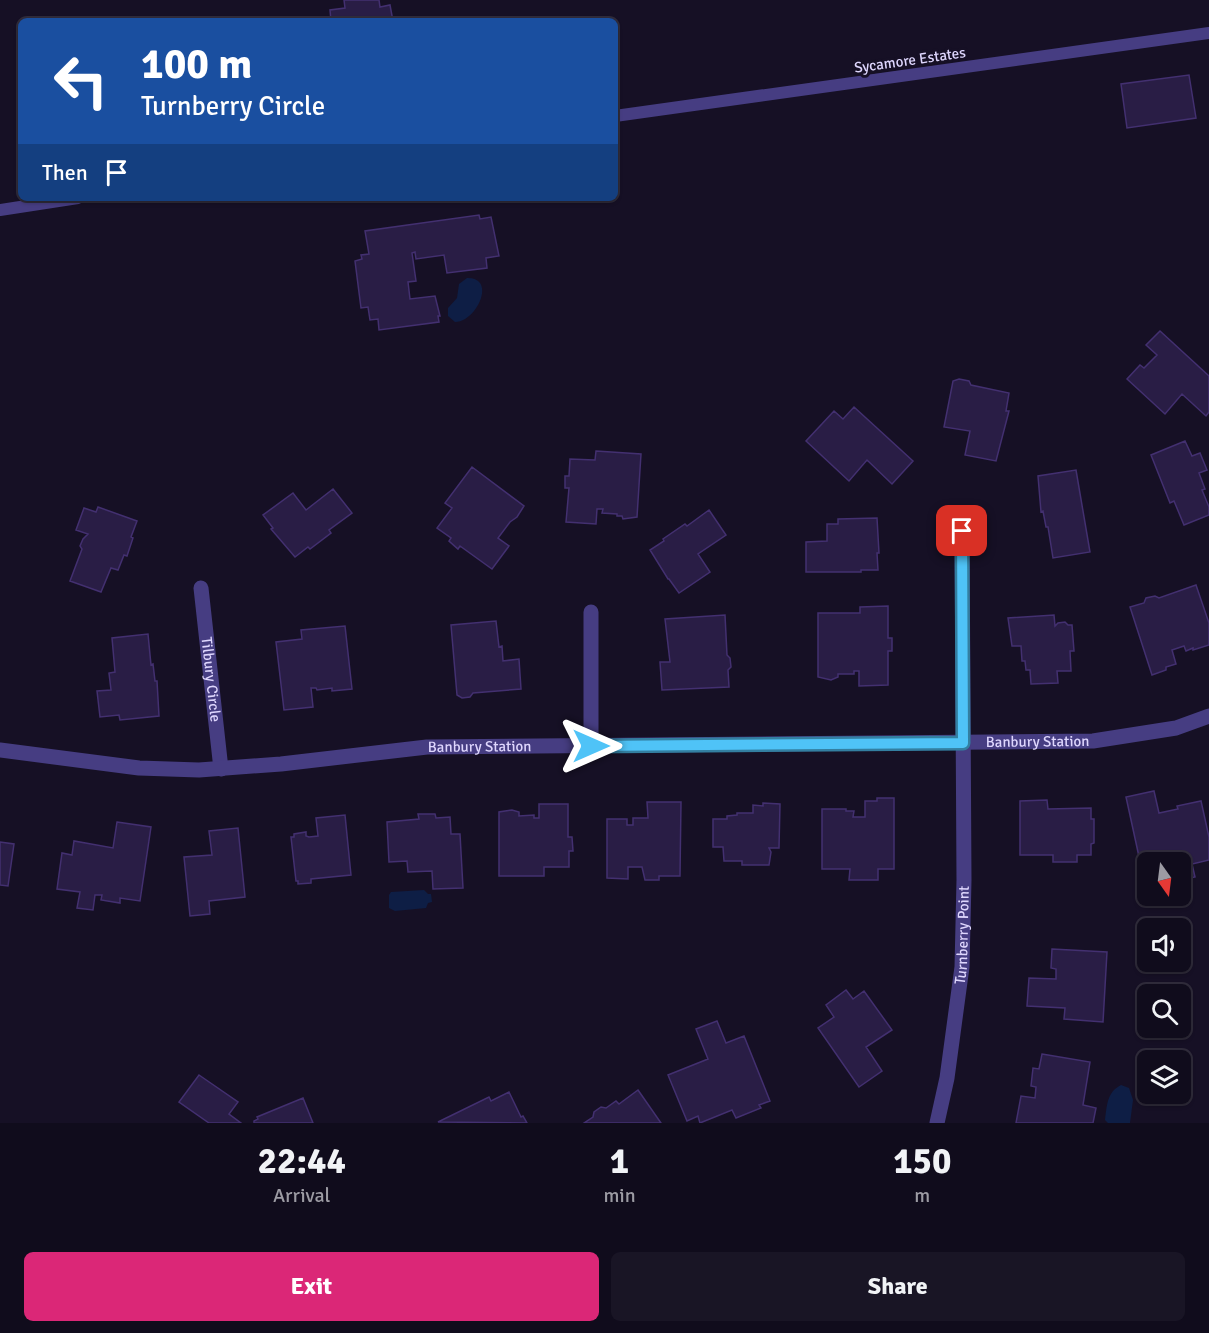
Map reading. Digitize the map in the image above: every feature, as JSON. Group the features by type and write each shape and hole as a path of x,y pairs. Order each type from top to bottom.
{"street":[{"name":"Turnberry Point","path":"937,1123 947,1078 962,967 964,880 962,531"},
{"name":"Tilbury Circle","path":"201,588 221,769"},
{"path":"591,612 591,746"},
{"name":"Banbury Station","path":"0,750 158,770 221,769 427,747 1093,741 1176,728 1209,716"}],"lane":[{"name":"Sycamore Estates","path":"618,116 1209,33"},
{"path":"0,210 58,201"}],"water":[{"path":"467,278 481,284 480,300 470,315 455,322 448,316 448,308 457,298 459,284"},
{"path":"424,890 431,894 432,902 428,903 426,908 395,911 389,908 391,892"},
{"path":"1121,1085 1129,1088 1133,1100 1130,1123 1108,1123 1105,1120 1108,1099"}],"building":[{"path":"344,0 379,0 380,7 390,5 392,18 331,18 330,10 345,8"},
{"path":"1189,75 1196,118 1127,128 1121,84"},
{"path":"479,215 480,219 491,217 499,256 486,258 487,268 447,273 444,255 416,259 415,252 412,253 416,281 408,282 410,299 435,296 440,316 438,316 439,322 379,330 378,319 370,320 368,307 361,308 355,261 362,259 361,255 369,254 365,231"},
{"path":"1160,331 1209,376 1209,412 1206,416 1182,394 1165,414 1127,379 1140,365 1144,368 1157,355 1146,345"},
{"path":"959,379 969,381 971,385 1009,393 1006,411 1009,411 996,461 965,455 970,431 944,427 953,381"},
{"path":"854,407 913,461 892,484 867,460 849,481 806,441 834,411 843,419"},
{"path":"1185,441 1192,456 1200,453 1207,470 1199,473 1205,489 1202,490 1209,507 1209,515 1184,525 1174,501 1170,503 1151,455"},
{"path":"596,451 641,454 637,517 623,519 617,514 602,513 603,509 597,509 596,524 566,522 569,488 565,488 565,476 569,476 570,459 595,460"},
{"path":"472,467 524,506 498,538 509,546 492,569 460,546 458,549 449,541 451,538 437,528 452,508 445,503"},
{"path":"1076,470 1090,552 1053,558 1048,527 1046,527 1043,511 1041,512 1038,476"},
{"path":"333,489 352,513 329,530 331,533 295,557 271,529 273,528 263,515 293,493 306,510"},
{"path":"98,507 137,521 127,556 124,555 118,570 111,568 101,592 70,581 82,549 80,546 88,534 76,530 84,508 96,512"},
{"path":"709,510 726,535 698,554 710,572 679,593 650,550 685,524 687,526"},
{"path":"877,518 878,570 806,572 806,542 827,541 827,524 838,524 838,519"},
{"path":"1196,585 1209,623 1209,645 1186,651 1184,646 1172,650 1176,664 1152,675 1130,607 1144,603 1146,598 1155,596 1159,598"},
{"path":"888,606 888,638 892,638 892,651 888,651 888,685 859,686 859,671 854,671 854,674 838,674 838,677 831,680 818,677 818,613 860,613 860,607"},
{"path":"725,615 727,655 730,658 731,667 728,670 729,687 662,690 660,662 670,662 665,619"},
{"path":"1054,615 1055,626 1065,622 1072,625 1074,651 1070,651 1071,671 1057,671 1058,683 1031,684 1030,670 1026,670 1025,661 1022,661 1021,646 1012,646 1008,618"},
{"path":"496,621 503,661 519,659 521,689 473,693 470,697 462,698 457,695 451,625"},
{"path":"345,626 352,689 332,691 332,688 317,690 311,688 313,707 284,710 276,642 302,639 301,630"},
{"path":"148,634 151,665 153,664 155,681 157,681 159,716 120,720 119,715 100,717 97,691 111,690 109,673 115,672 112,638"},
{"path":"1154,791 1159,813 1201,801 1209,837 1209,860 1192,864 1195,877 1191,878 1191,852 1138,852 1126,797"},
{"path":"877,798 894,798 894,869 878,869 878,880 849,880 850,869 822,869 822,809 846,809 846,811 854,811 853,817 865,817 865,801 877,801"},
{"path":"1047,800 1048,809 1091,808 1091,819 1094,819 1094,843 1091,844 1091,855 1077,855 1077,862 1053,862 1053,855 1020,855 1020,801"},
{"path":"647,802 681,802 680,876 659,876 659,880 645,880 642,867 628,867 628,879 607,878 607,819 627,819 627,825 633,825 633,818 648,818"},
{"path":"763,803 780,804 779,848 769,848 771,852 769,865 742,865 742,861 724,861 723,847 713,847 713,819 727,819 727,816 737,815 737,813 753,813 753,805 763,806"},
{"path":"539,804 568,804 568,837 572,837 573,851 569,851 569,867 544,867 544,876 499,876 499,812 512,810 519,812 519,816 534,815 534,818 539,818"},
{"path":"418,814 435,814 436,818 450,817 451,834 460,834 463,888 433,889 432,871 408,872 407,861 389,862 387,822 419,819"},
{"path":"345,815 351,875 311,879 311,883 298,884 291,837 294,837 294,834 306,832 306,836 309,837 318,836 316,818"},
{"path":"117,822 151,827 140,901 120,898 120,903 101,900 102,895 95,895 93,910 77,908 80,892 57,889 62,853 72,855 74,841 113,848"},
{"path":"238,828 245,897 209,901 210,914 190,916 184,857 212,855 209,831"},
{"path":"0,842 14,844 8,886 0,885"},
{"path":"1052,949 1107,952 1103,1022 1064,1019 1065,1008 1027,1006 1029,978 1056,979 1056,969 1051,968"},
{"path":"846,990 853,999 864,991 892,1030 866,1047 882,1071 859,1087 818,1028 834,1017 826,1005"},
{"path":"717,1021 726,1043 744,1036 770,1101 759,1105 761,1108 736,1118 732,1110 700,1123 698,1116 687,1121 668,1075 708,1059 696,1029"},
{"path":"1042,1054 1090,1062 1083,1105 1096,1108 1093,1123 1016,1123 1021,1096 1035,1098 1036,1087 1031,1086 1033,1068 1039,1069"},
{"path":"199,1075 238,1102 229,1114 241,1123 209,1123 179,1102"},
{"path":"638,1090 661,1123 584,1123 601,1107 606,1108 616,1101 619,1104"},
{"path":"509,1092 521,1117 523,1116 527,1123 438,1122 489,1097 491,1101"},
{"path":"303,1098 313,1123 254,1123 257,1117"}],"route":[{"path":"591,746 963,743 962,531"}]}
